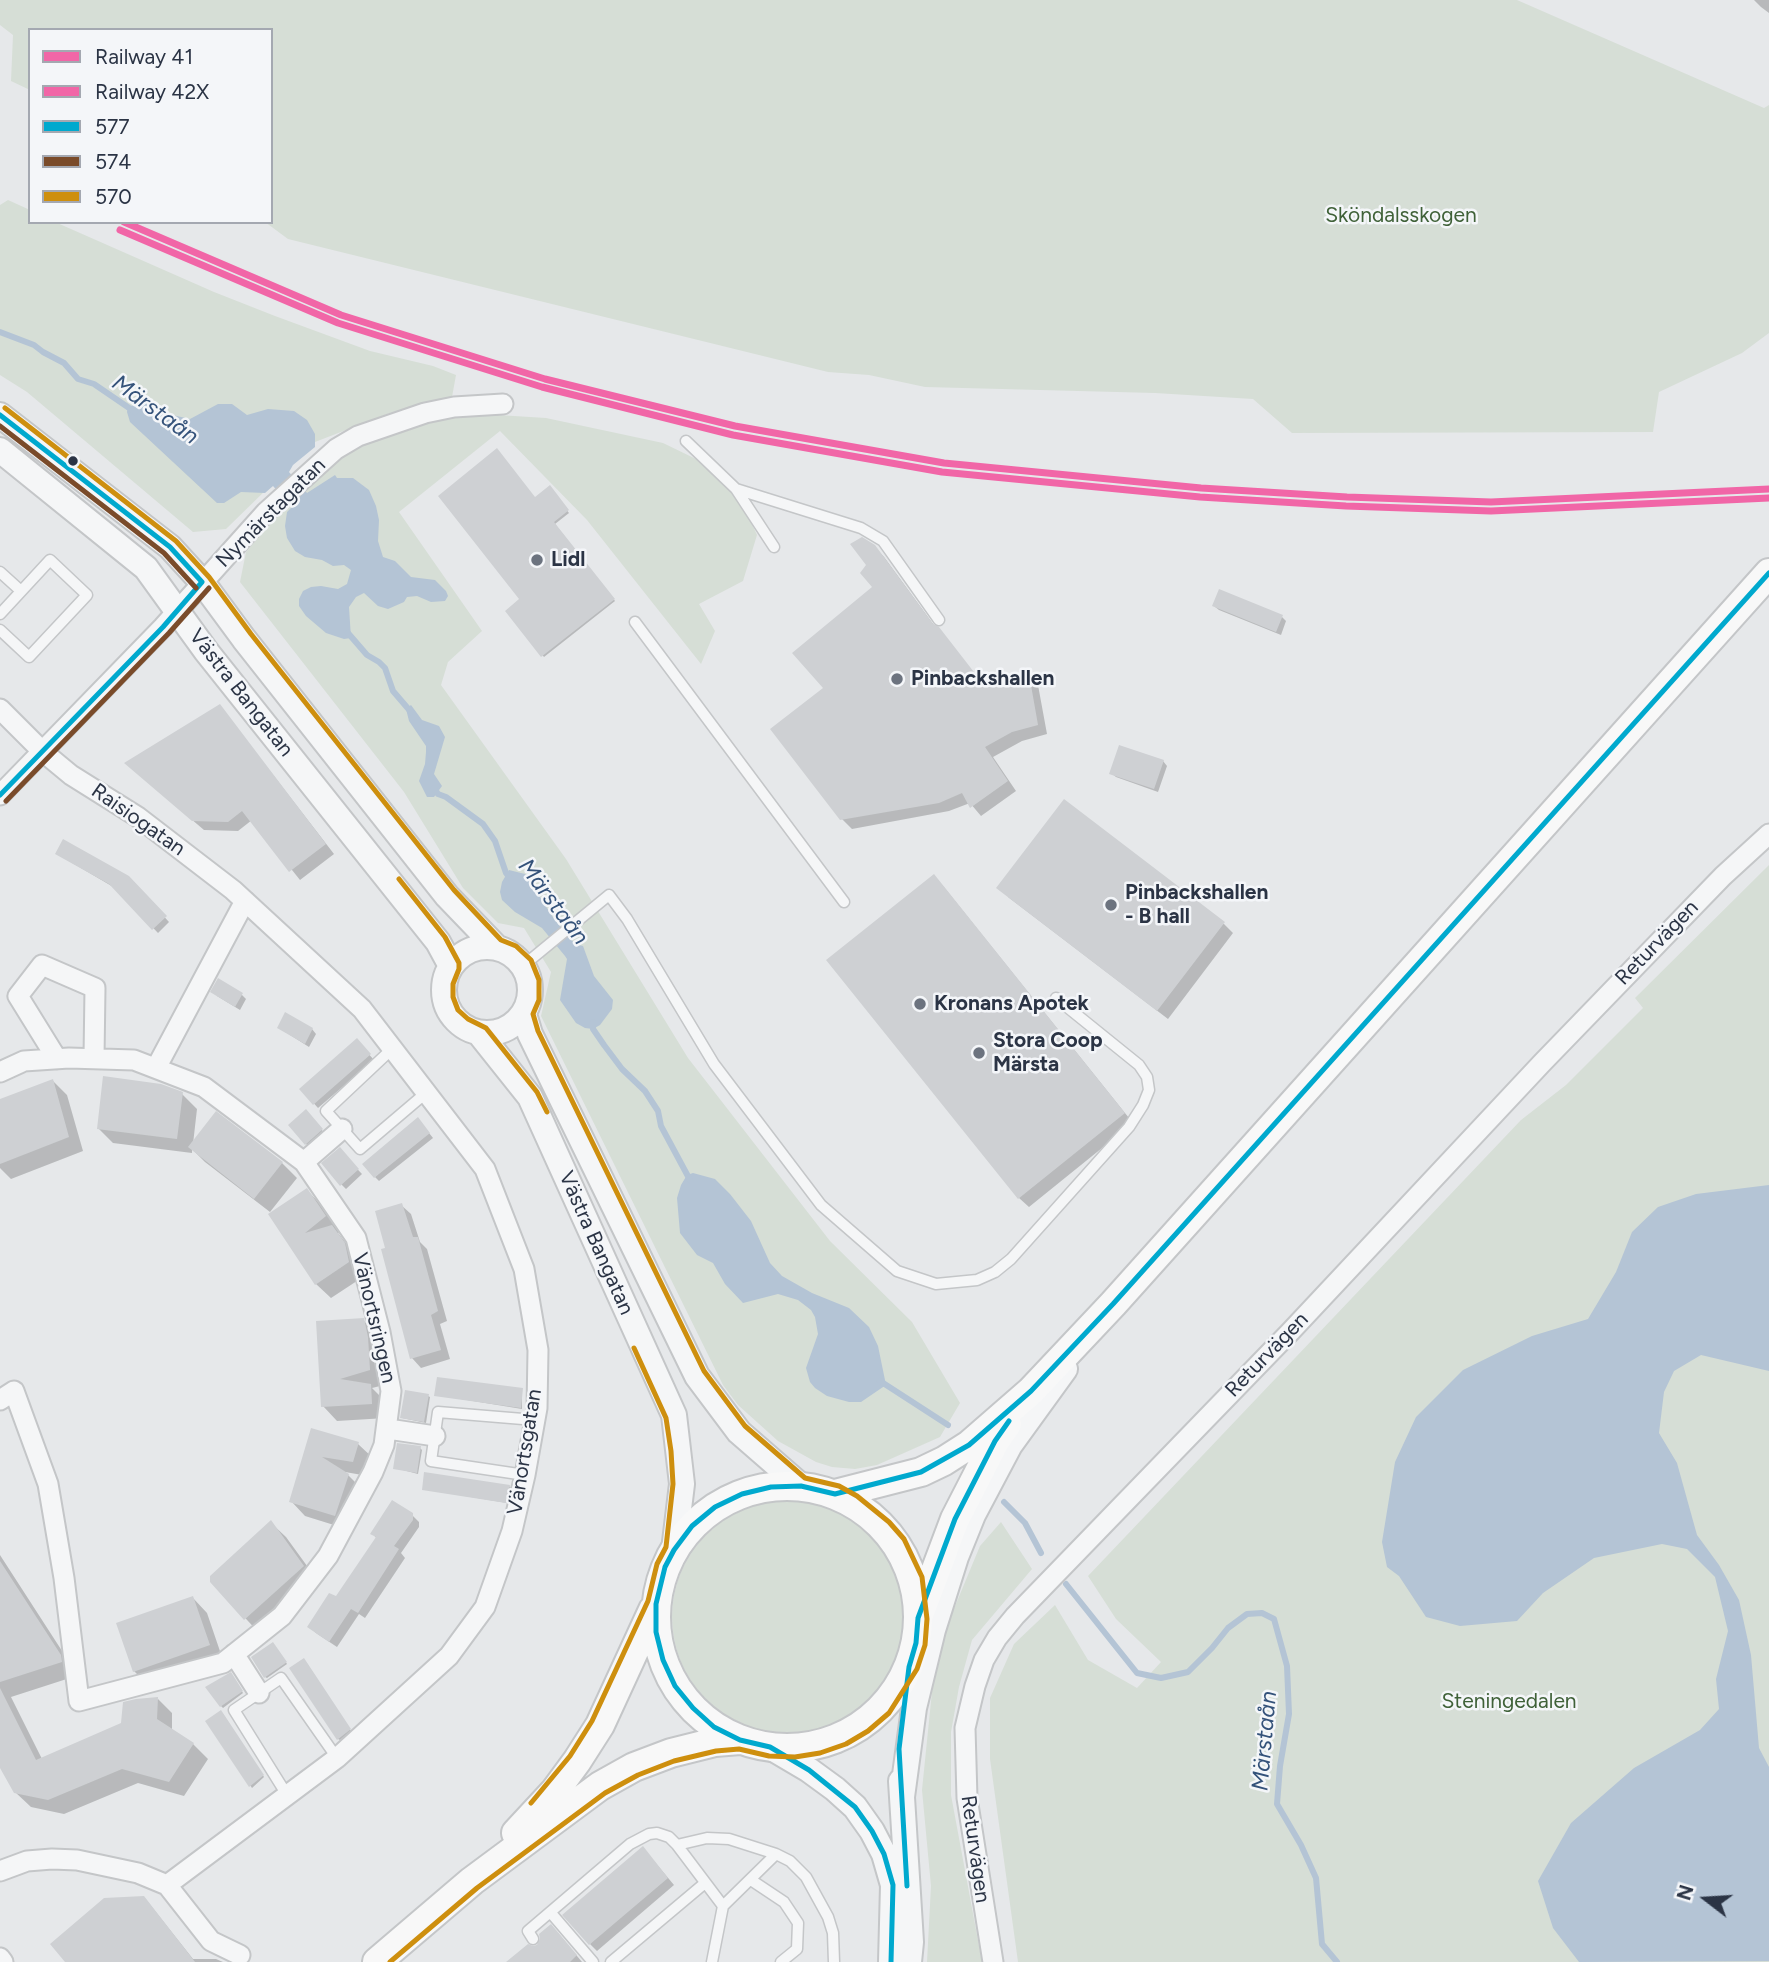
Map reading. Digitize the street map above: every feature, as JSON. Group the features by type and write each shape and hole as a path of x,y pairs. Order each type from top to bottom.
{"main road":[{"path":"835,1494 921,1472 944,1461 969,1445 1031,1391 1113,1304 1769,572"},
{"path":"918,1618 950,1531 971,1486 995,1441 1031,1391"},
{"path":"771,1486 801,1486 835,1494 869,1514 896,1543 913,1578 918,1618 916,1643 909,1667 882,1708 863,1724 842,1736 819,1745 795,1748 770,1747 740,1740 714,1727 692,1709 675,1686 656,1632 659,1585 674,1550 692,1526 715,1507 742,1494 771,1486"},
{"path":"472,1881 555,1791 577,1761 600,1726 656,1604"},
{"path":"377,1962 472,1881 600,1787 634,1767 671,1753 715,1742 740,1740"}],"street":[{"name":"Nymärstagatan","path":"0,795 178,610 278,501 337,449 358,436 425,413 454,407 503,404"},
{"name":"Västra Bangatan","path":"0,415 170,547 202,582 447,896 496,947 511,953 524,965 530,981 530,998 524,1014 530,1034 697,1376 739,1432 801,1486"},
{"name":"Västra Bangatan","path":"0,450 145,568 206,650 438,942 450,966 444,982 444,999 451,1015 463,1027 479,1033 530,1097 674,1415 682,1484 674,1550"},
{"name":"Raisiogatan","path":"0,709 71,775 177,845 239,896"},
{"name":"Returvägen","path":"993,1962 967,1798 965,1728 984,1661 998,1639 1015,1616 1291,1331 1542,1063 1723,876 1769,834"},
{"path":"156,1068 239,896"},
{"name":"Vänortsgatan","path":"166,1885 337,1758 449,1656 485,1606 512,1531 535,1420 538,1350 524,1269 485,1169 362,1009 239,896"},
{"path":"450,966 463,954 478,947 496,947"},
{"path":"57,1059 18,996 42,965 94,988 94,1058"},
{"path":"479,1033 496,1033 512,1027 524,1014"},
{"name":"Vänortsringen","path":"0,1072 24,1061 134,1059 204,1087 304,1162 355,1238 380,1332 391,1391 388,1429 373,1472 328,1556 282,1616 223,1663 79,1701 64,1578 48,1484 14,1391 0,1400"},
{"path":"304,1162 342,1129"},
{"path":"902,1797 914,1708 933,1630 956,1557 973,1515 1010,1445 1113,1304"},
{"path":"388,1429 435,1436"},
{"path":"234,1654 259,1693"},
{"path":"909,1667 899,1749 911,1942 909,1962"},
{"path":"770,1747 835,1788 855,1807 872,1830 884,1854 893,1885 891,1962"},
{"path":"0,1871 27,1861 52,1859 77,1860 138,1873 166,1885 211,1941 240,1955"}],"lane":[{"path":"686,441 736,489 775,547"},
{"path":"736,489 861,528 883,541 939,620"},
{"path":"0,614 50,560 87,595 29,657 0,630"},
{"path":"0,572 20,591"},
{"path":"635,622 844,902"},
{"path":"524,965 610,895 714,1064 821,1205 897,1271 936,1284 977,1280 995,1272 1011,1259 1129,1127 1143,1105 1149,1090 1147,1077 1139,1065 1056,998"},
{"path":"394,1048 326,1111 360,1149 427,1091"},
{"path":"525,1475 431,1461 438,1412 535,1420"},
{"path":"287,1795 234,1710 281,1678 337,1758"},
{"path":"533,1939 528,1931 630,1844 649,1834 657,1833 669,1837 723,1906"},
{"path":"677,1845 707,1838 729,1839 790,1861 806,1877 819,1897 833,1933 834,1962"},
{"path":"712,1962 723,1906 776,1854"},
{"path":"751,1880 784,1902 798,1923 797,1949 781,1962"},
{"path":"611,1962 705,1883"},
{"path":"551,1913 593,1962"}],"green space":[{"name":"Sköndalsskogen","path":"0,0 1517,0 1764,108 1769,105 1769,333 1742,353 1659,392 1653,432 1292,433 1253,399 1155,393 925,387 869,375 828,372 288,239 268,224 273,224 273,28 28,28 28,89 11,81 13,35 0,25"},
{"path":"8,200 28,209 28,224 60,224 275,316 370,351 433,366 456,375 452,397 390,413 315,442 226,529 193,532 27,392 0,375 0,205"},
{"path":"498,415 546,418 663,443 696,459 742,502 757,535 743,581 699,604 715,631 701,664 587,520 500,431 399,512 482,631 448,662 441,685 566,859 688,1058 830,1241 912,1322 960,1403 940,1437 877,1465 855,1469 816,1462 778,1441 738,1405 723,1385 541,1016 551,972 524,928 498,923 463,888 404,792 240,582 246,552 281,510 354,448 433,419"},
{"name":"Steningedalen","path":"1769,865 1769,1962 1018,1962 990,1759 990,1698 1014,1644 1055,1605 1088,1660 1137,1688 1161,1662 1116,1619 1088,1576 1521,1120 1566,1085 1643,1008 1635,998"},
{"path":"788,1501 811,1503 843,1515 862,1527 878,1543 899,1583 904,1617 902,1640 890,1672 878,1691 862,1707 822,1728 788,1733 765,1731 733,1719 714,1707 698,1691 677,1651 672,1617 674,1594 686,1562 698,1543 714,1527 754,1506"},
{"path":"1001,1522 1032,1569 972,1640 959,1687 951,1732 951,1795 982,1962 927,1962 931,1886 922,1790 936,1652 980,1546"}],"water":[{"path":"143,402 168,414 190,419 218,404 232,404 247,415 268,409 294,411 307,420 315,434 315,447 293,465 289,472 307,493 335,475 337,478 353,478 369,490 379,520 378,541 383,557 395,561 411,577 435,580 446,591 448,596 445,601 431,602 417,596 407,597 404,602 388,609 378,606 364,593 356,597 349,607 351,638 344,639 326,633 306,616 299,606 299,599 303,591 311,587 338,589 347,584 351,570 344,565 333,566 295,551 287,538 285,526 287,512 292,507 273,486 265,493 241,492 224,503 217,503 130,422 128,407"},
{"path":"411,705 422,720 439,726 445,737 434,774 442,786 434,797 427,797 419,781 425,764 426,746 409,721 406,709"},
{"path":"509,870 525,874 554,919 575,944 583,946 594,976 613,1000 612,1009 600,1025 593,1029 576,1023 560,1000 567,959 565,956 542,928 515,912 502,900 502,882"},
{"path":"693,1173 715,1179 730,1194 751,1221 770,1263 782,1276 812,1293 849,1308 869,1327 878,1346 886,1385 861,1402 827,1396 815,1388 806,1368 818,1334 811,1310 798,1300 778,1294 743,1303 725,1284 713,1263 697,1255 680,1233 677,1198 687,1175"},
{"path":"1769,1185 1769,1371 1701,1355 1674,1371 1664,1392 1659,1433 1677,1463 1697,1535 1719,1565 1739,1600 1751,1655 1759,1748 1769,1767 1769,1961 1579,1962 1553,1928 1538,1881 1571,1823 1634,1768 1700,1730 1719,1709 1716,1679 1728,1631 1715,1577 1687,1549 1662,1544 1594,1558 1543,1593 1517,1621 1460,1626 1426,1617 1399,1576 1387,1567 1382,1542 1395,1462 1416,1417 1463,1370 1532,1336 1588,1319 1616,1272 1632,1232 1658,1207 1696,1194"}],"building":[{"name":"Lidl","path":"497,448 535,497 550,485 569,510 554,522 615,599 541,657 505,611 519,599 438,496"},
{"name":"Pinbackshallen","path":"862,537 875,545 933,624 939,627 984,685 1029,674 1038,725 1012,732 985,747 1008,781 970,808 962,793 939,803 840,820 770,729 823,688 792,653 872,587 860,573 866,565 850,544"},
{"path":"1219,589 1283,615 1276,632 1212,606"},
{"path":"220,704 326,844 289,872 242,811 228,822 192,821 124,763"},
{"path":"1119,745 1164,760 1154,789 1109,774"},
{"name":"Pinbackshallen - B hall","path":"1064,799 1225,922 1157,1011 996,888"},
{"path":"63,839 129,876 167,916 152,930 109,884 55,854"},
{"path":"934,874 1125,1113 1018,1199 826,960"},
{"path":"218,978 243,993 235,1007 210,992"},
{"path":"285,1012 313,1028 305,1044 277,1028"},
{"path":"357,1038 371,1054 313,1105 299,1089"},
{"path":"103,1076 161,1084 183,1092 177,1139 97,1129"},
{"path":"53,1079 69,1137 0,1164 0,1099"},
{"path":"306,1109 323,1129 305,1145 288,1125"},
{"path":"216,1111 283,1162 254,1199 188,1147"},
{"path":"418,1117 430,1133 374,1178 362,1164"},
{"path":"340,1147 359,1169 340,1186 321,1163"},
{"path":"307,1188 326,1216 305,1233 332,1225 345,1243 349,1262 315,1285 268,1214"},
{"path":"402,1203 413,1237 418,1237 438,1311 431,1315 441,1350 410,1359 381,1249 385,1248 375,1211"},
{"path":"364,1318 370,1370 340,1379 371,1384 372,1404 321,1407 316,1321"},
{"path":"437,1377 523,1388 521,1408 434,1396"},
{"path":"405,1390 429,1394 424,1422 400,1418"},
{"path":"311,1428 359,1442 353,1462 322,1457 349,1474 335,1516 289,1502"},
{"path":"397,1443 421,1446 417,1473 393,1469"},
{"path":"424,1472 510,1485 506,1503 422,1490"},
{"path":"392,1500 413,1513 413,1520 394,1546 399,1549 358,1613 351,1609 329,1642 307,1627 329,1593 336,1596 376,1537 370,1534"},
{"path":"271,1520 304,1566 244,1620 210,1582 210,1576"},
{"path":"0,1561 61,1655 62,1662 0,1682"},
{"path":"193,1596 210,1645 133,1672 116,1623"},
{"path":"273,1642 287,1662 264,1678 251,1657"},
{"path":"304,1658 351,1729 337,1740 289,1668"},
{"path":"231,1672 243,1691 220,1707 205,1687"},
{"path":"0,1688 36,1760 121,1723 123,1702 136,1699 158,1697 157,1719 194,1743 169,1782 122,1769 48,1800 14,1793 0,1768"},
{"path":"221,1710 264,1775 249,1787 205,1721"},
{"path":"643,1846 668,1878 589,1945 562,1915"},
{"path":"144,1896 195,1962 65,1962 50,1944 104,1898"},
{"path":"551,1924 577,1955 570,1962 506,1962 528,1944 537,1945 539,1934"}],"waterway":[{"name":"Märstaån","path":"0,332 34,345 64,363 78,379 94,384 135,412"},
{"name":"Märstaån","path":"348,633 367,655 385,668 393,691 411,712"},
{"name":"Märstaån","path":"434,788 438,794 483,824 495,841 509,877"},
{"name":"Märstaån","path":"593,1022 593,1029 604,1045 622,1069 645,1091 658,1111 661,1126 690,1180"},
{"name":"Märstaån","path":"880,1381 948,1425"},
{"name":"Märstaån","path":"1004,1502 1025,1523 1041,1553"},
{"name":"Märstaån","path":"1066,1584 1137,1673 1161,1678 1188,1672 1228,1628 1247,1614 1262,1613 1274,1619 1287,1666 1289,1714 1277,1804 1301,1845 1316,1878 1322,1944 1337,1962"}],"rail line":[{"name":"41","path":"129,224 341,315 545,379 735,426 944,463 1201,488 1491,502 1769,489"},
{"name":"42X","path":"120,230 338,323 542,387 733,435 942,472 1200,497 1491,511 1769,498"}],"transit line":[{"name":"570","path":"5,408 176,541 209,577 454,890 501,940 516,946 531,960 539,980 539,1000 533,1014 538,1031 704,1371 745,1426 805,1478 839,1486 857,1496 889,1522 904,1539 922,1577 927,1619 925,1645 917,1669 889,1713 868,1731 846,1744 820,1753 795,1757 769,1756 739,1749 716,1751 674,1761 638,1775 605,1793 477,1888 390,1962"},
{"name":"577","path":"0,415 170,547 202,582 163,627 0,795"},
{"name":"574","path":"0,426 164,553 196,588"},
{"name":"577","path":"891,1962 893,1885 884,1854 855,1807 809,1770 770,1747 740,1740 714,1727 693,1708 675,1686 663,1660 656,1632 656,1604 665,1567 674,1550 692,1526 715,1507 742,1494 771,1487 801,1486 835,1494 921,1472 969,1445 1031,1391 1113,1304 1769,573"},
{"name":"574","path":"6,801 209,588"},
{"name":"570","path":"399,879 445,937 459,963 453,984 453,997 458,1010 468,1019 486,1028 537,1092 547,1112"},
{"name":"570","path":"531,1803 570,1756 592,1721 648,1601 657,1564 666,1547 673,1484 666,1418 634,1348"},
{"name":"577","path":"907,1886 899,1749 918,1618 955,1519 995,1441 1009,1421"}],"place":[{"name":"Lidl","path":"537,560"},
{"name":"Pinbackshallen","path":"897,679"},
{"name":"Pinbackshallen - B hall","path":"1111,905"},
{"name":"Kronans Apotek","path":"920,1004"},
{"name":"Stora Coop Märsta","path":"979,1053"}]}
